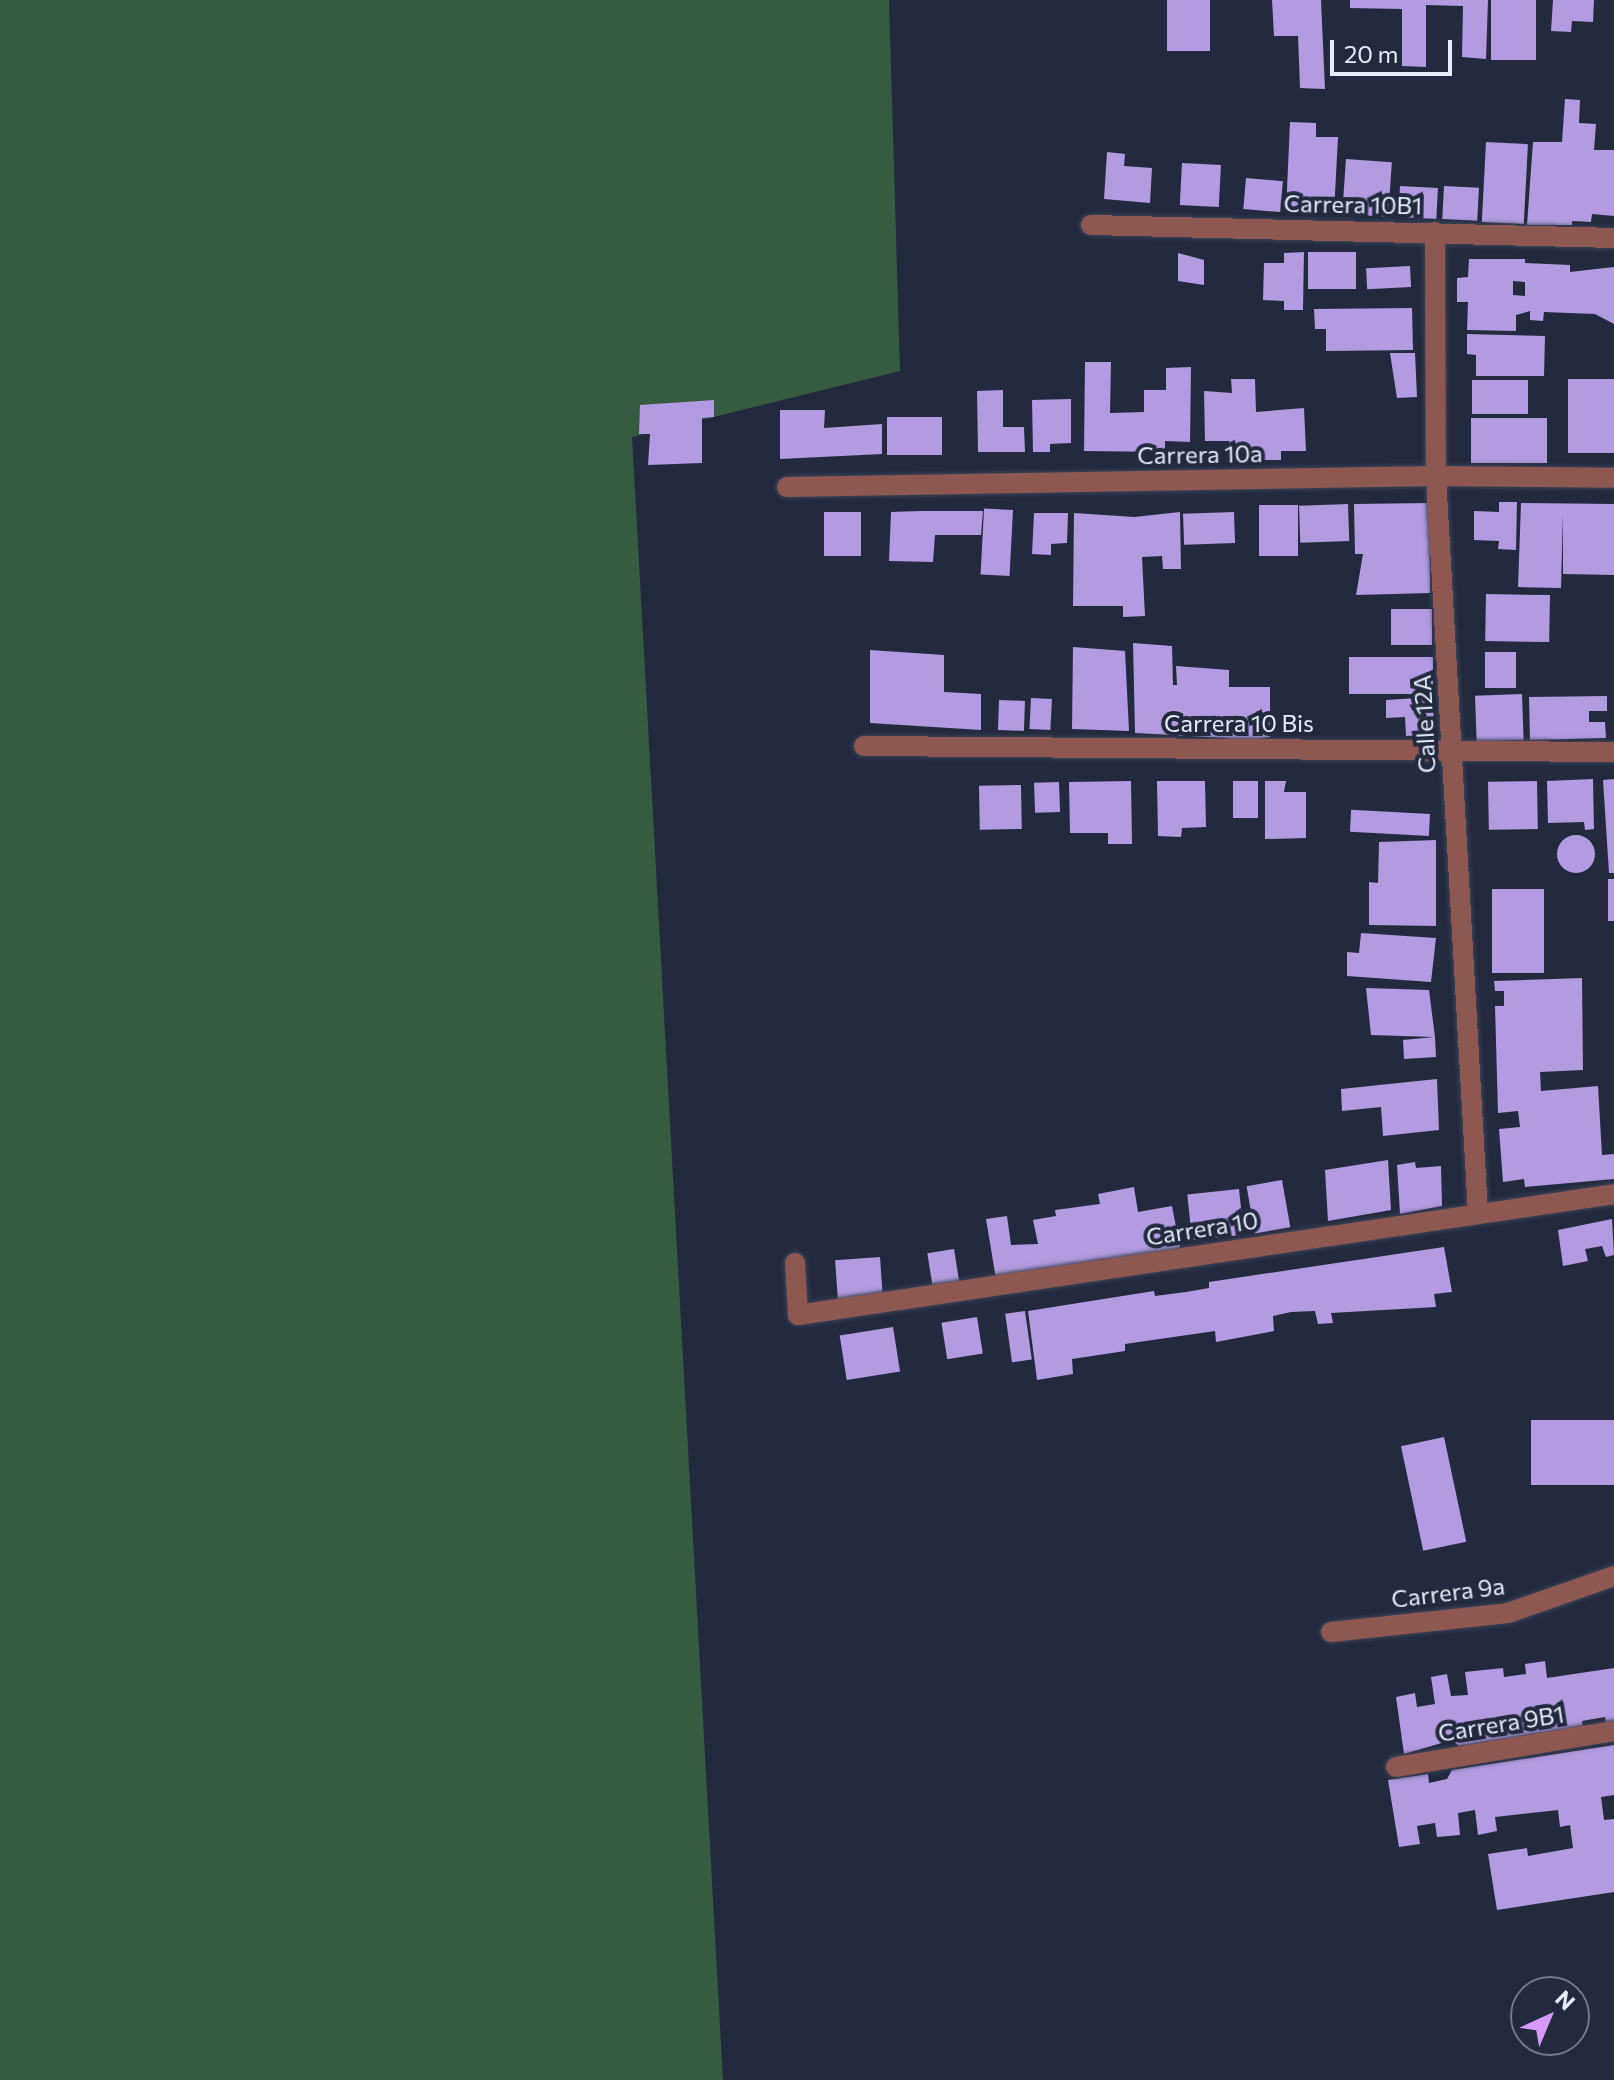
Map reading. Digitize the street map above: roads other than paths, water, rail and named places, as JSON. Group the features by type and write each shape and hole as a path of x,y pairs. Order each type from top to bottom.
{"street":[{"name":"Carrera 10B1","path":"1091,225 1614,238"},
{"name":"Calle 12A","path":"1435,232 1436,476 1478,1213"},
{"name":"Carrera 10a","path":"787,487 1436,476 1614,478"},
{"name":"Carrera 10 Bis","path":"864,746 1614,752"},
{"name":"Carrera 10","path":"795,1263 798,1315 1614,1194"},
{"name":"Carrera 9a","path":"1331,1632 1508,1613 1614,1576"},
{"name":"Carrera 9B1","path":"1396,1767 1614,1731"}]}
